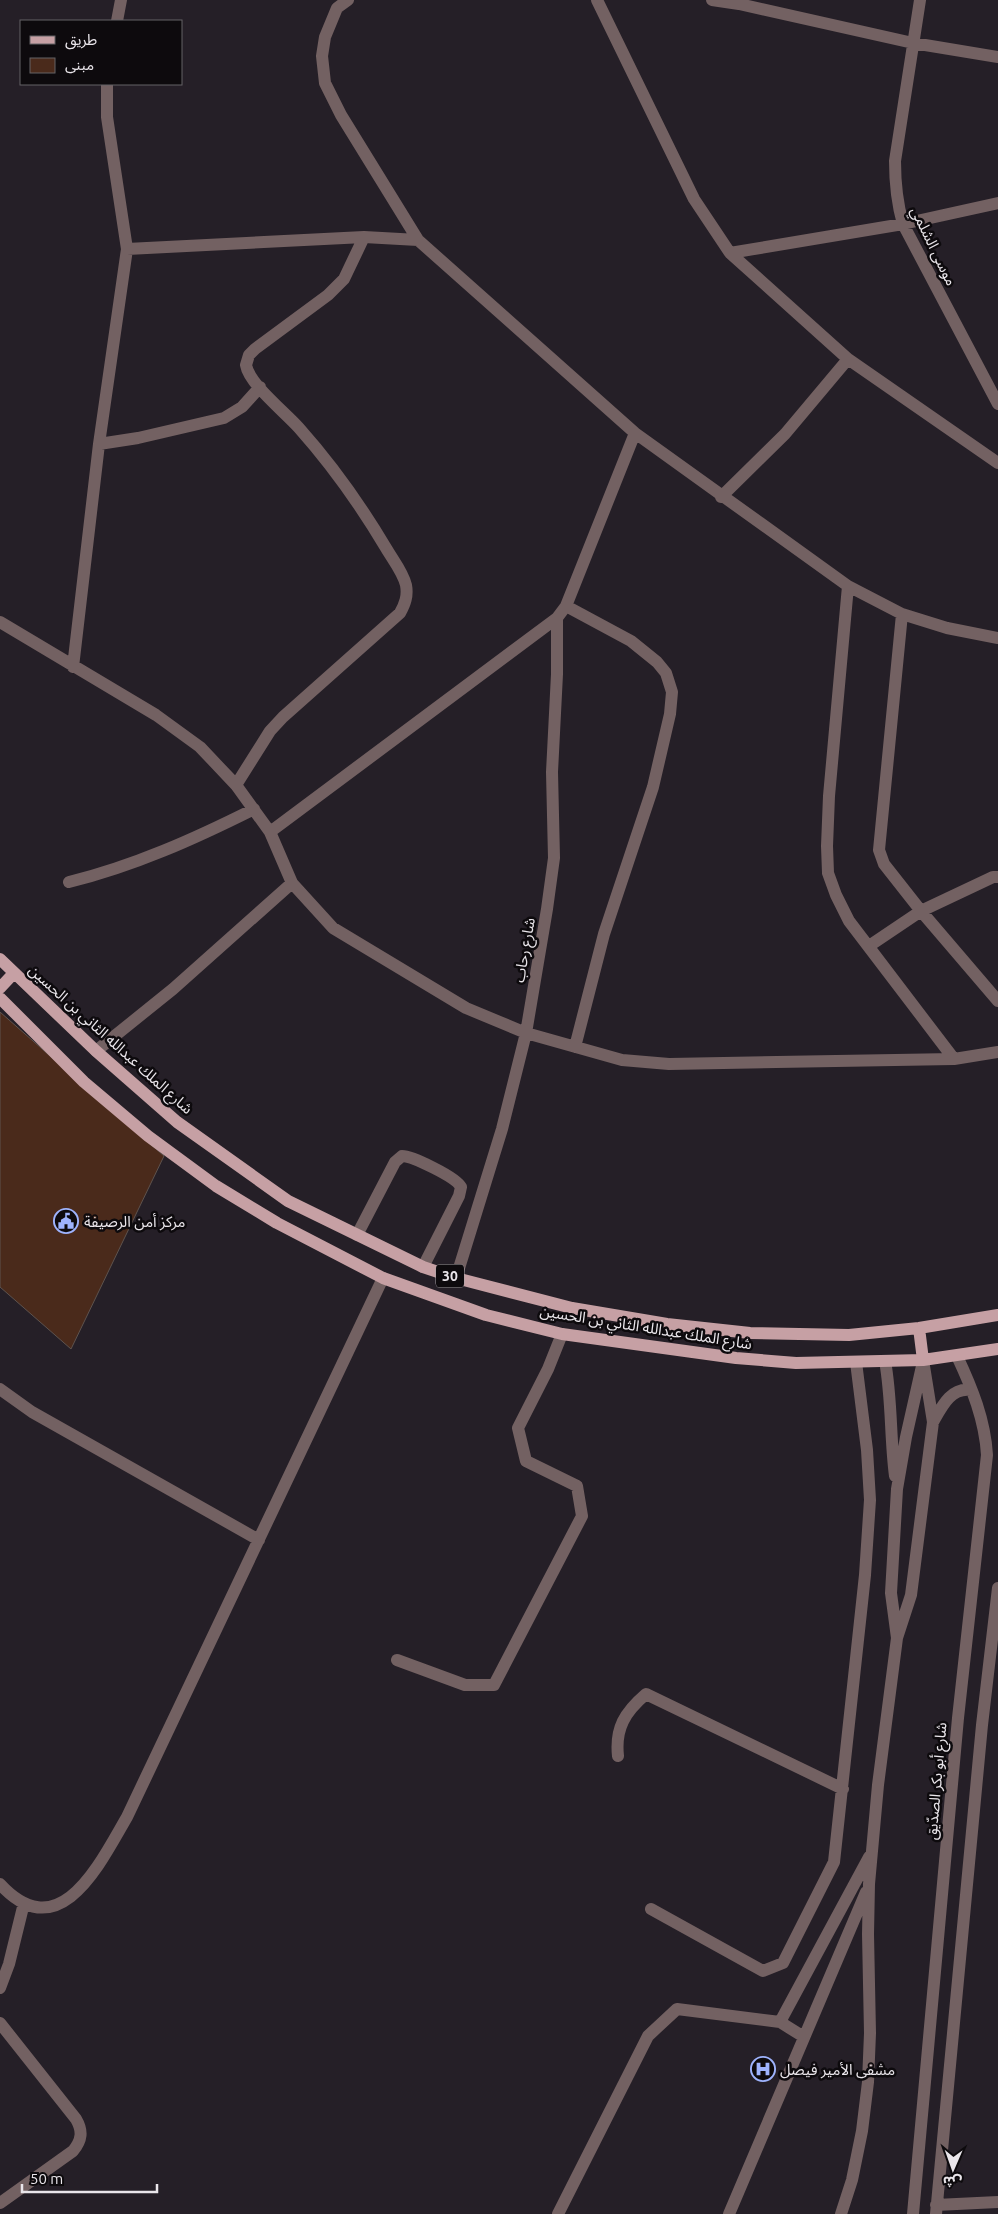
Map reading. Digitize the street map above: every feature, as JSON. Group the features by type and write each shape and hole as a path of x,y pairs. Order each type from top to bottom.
{"main road":[{"name":"شارع الملك عبدالله الثاني بن الحسين","path":"0,959 96,1051 177,1122 288,1201 424,1267 456,1278 572,1308 667,1324 750,1333 849,1335 919,1328 998,1315"},
{"path":"0,988 14,973"},
{"name":"شارع الملك عبدالله الثاني بن الحسين","path":"0,998 84,1082 148,1136 216,1186 278,1223 383,1278 486,1315 562,1334 736,1358 796,1363 923,1360 998,1349"},
{"path":"919,1328 923,1360"}],"street":[{"path":"117,20 121,0"},
{"path":"348,0 337,8 325,37 322,56 325,83 340,115 418,240 635,432 722,497 848,586 902,614 947,628 998,638"},
{"path":"597,0 694,199 730,253 848,358 998,463"},
{"path":"712,0 740,2 914,42 998,57"},
{"name":"موسى الشلمي","path":"920,0 895,161 895,188 903,224 998,404"},
{"path":"73,667 99,444 127,250 107,118 107,85"},
{"path":"730,253 903,224 998,202"},
{"path":"127,250 364,237 418,240"},
{"path":"236,785 270,731 283,717 400,613 406,602 407,590 402,573 374,529 333,470 300,429 260,387 247,371 246,366 249,355 328,295 344,279 364,237"},
{"path":"722,497 785,434 848,358"},
{"path":"99,444 138,438 224,418 242,407 260,387"},
{"path":"270,832 558,618 566,606 635,432"},
{"path":"848,586 829,796 828,873 836,896 849,921 954,1060"},
{"path":"566,606 631,641 657,662 666,673 672,692 670,714 653,787 604,934 575,1048"},
{"path":"902,614 879,850 884,864 921,911 998,1001"},
{"name":"شارع رحاب","path":"456,1278 502,1129 526,1033 547,909 554,858 552,772 558,618"},
{"path":"0,622 156,715 200,747 236,785 254,809 270,832 292,883 333,928 466,1008 526,1033 575,1048 622,1060 669,1064 954,1060 998,1052"},
{"path":"69,882 120,868 203,835 254,809"},
{"path":"869,946 921,911 993,877 998,877"},
{"path":"96,1051 173,989 292,883"},
{"path":"357,1235 395,1162 402,1156 411,1158 455,1179 461,1186 459,1196 424,1267"},
{"path":"0,1884 24,1903 50,1907 63,1903 80,1888 93,1872 127,1817 383,1278"},
{"path":"397,1660 466,1685 494,1684 582,1516 577,1486 526,1461 518,1428 548,1369 562,1334"},
{"name":"شارع أبو بكر الصدّيق","path":"913,2214 958,1718 987,1455 986,1437 979,1408 958,1356"},
{"path":"841,2214 852,2180 862,2131 868,2082 870,2033 868,1934 871,1853 898,1638 911,1595 933,1422 923,1360"},
{"path":"898,1638 891,1594 897,1489 923,1360"},
{"path":"885,1361 891,1401 892,1459 897,1489"},
{"path":"652,1908 763,1971 783,1963 834,1862 843,1789 870,1500 867,1450 856,1362"},
{"path":"0,1389 32,1412 259,1540"},
{"path":"933,1422 952,1394 964,1389 971,1390"},
{"path":"998,1588 982,1725 936,2209 998,2202"},
{"path":"618,1756 616,1739 630,1708 646,1694 843,1789"},
{"path":"780,2022 871,1853"},
{"path":"729,2214 869,1884"},
{"path":"0,1988 5,1964 24,1903"},
{"path":"558,2214 648,2036 677,2009 780,2022 804,2037"},
{"path":"0,2023 76,2119 81,2132 78,2145 73,2151 0,2203"}],"building":[{"name":"مركز أمن الرصيفة","path":"0,1012 164,1156 71,1349 0,1287"}],"place":[{"name":"مركز أمن الرصيفة","path":"66,1221"},
{"name":"مشفى الأمير فيصل","path":"763,2069"}]}
